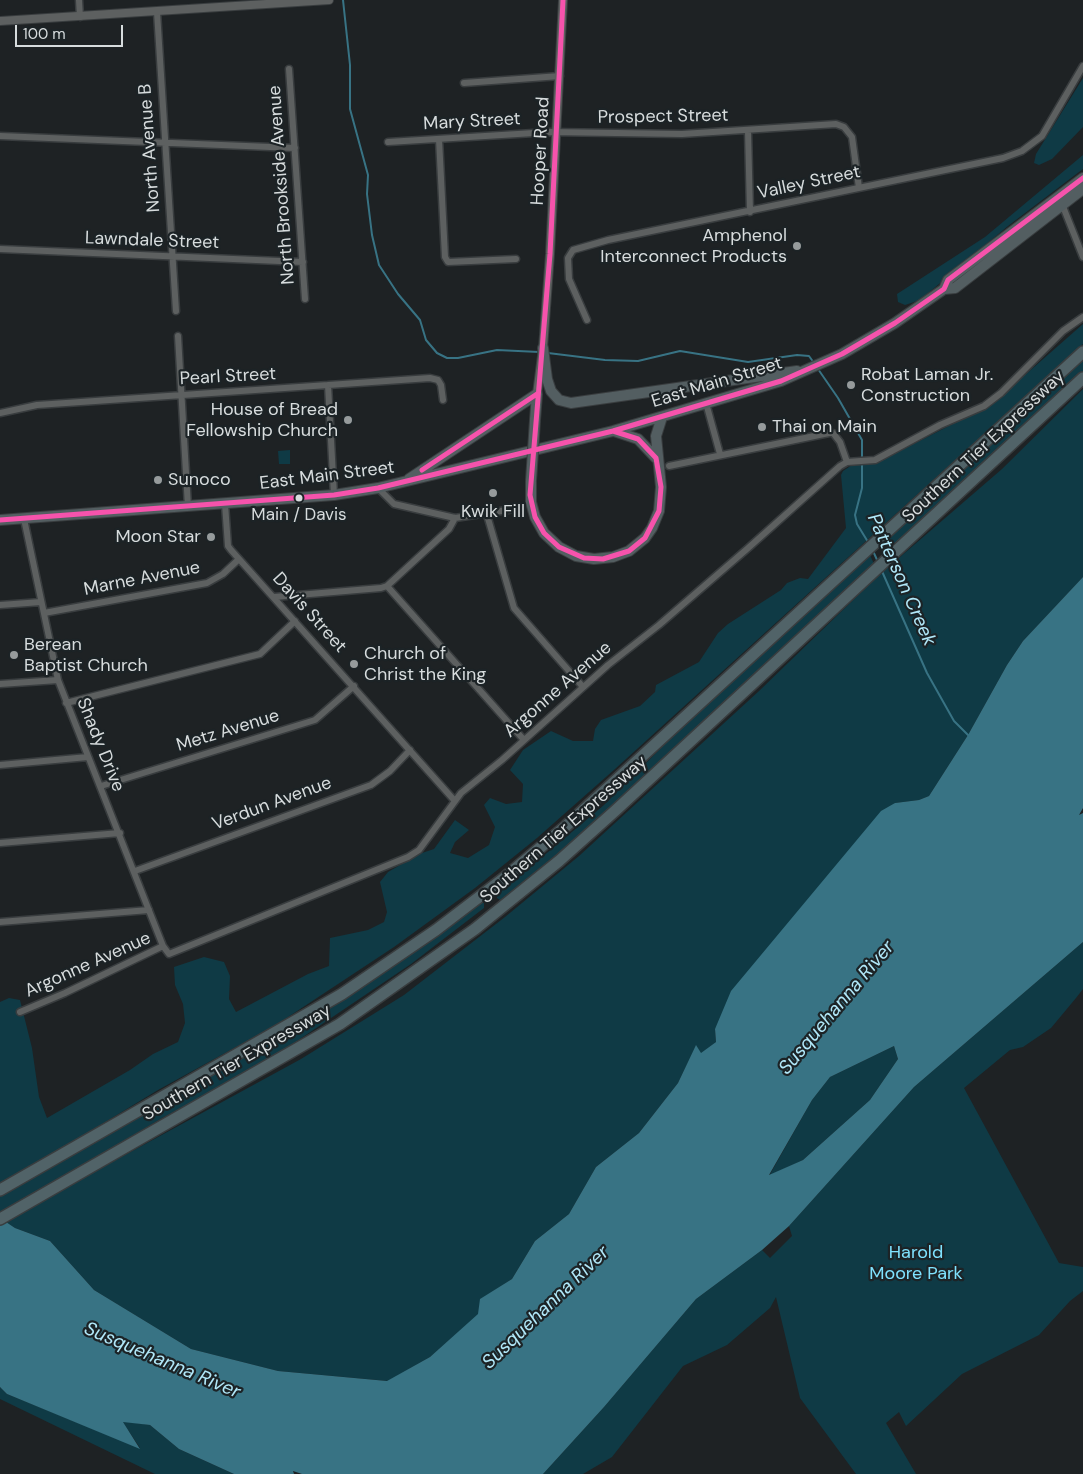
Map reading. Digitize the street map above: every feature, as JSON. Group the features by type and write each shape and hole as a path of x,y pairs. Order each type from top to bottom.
{"highway":[{"name":"Southern Tier Expressway","path":"0,1190 334,999 436,930 566,826 1083,352"},
{"name":"Southern Tier Expressway","path":"0,1219 340,1024 475,929 559,861 877,572 1083,378"}],"main road":[{"path":"1083,178 948,280 944,289 955,288 1083,189"},
{"name":"East Main Street","path":"0,520 334,495 401,484 613,431 808,371 895,323 944,289"},
{"path":"543,348 543,375 559,400 571,403 780,372 808,371"},
{"path":"537,394 531,481 533,510 539,525 548,537 569,553 584,558 603,559 629,551 645,538 652,528 661,502 656,458 656,436 662,416"},
{"path":"401,484 537,394"},
{"path":"613,431 638,439 656,458"}],"street":[{"path":"79,0 80,17"},
{"path":"0,20 80,17 329,0"},
{"name":"Hooper Road","path":"543,348 557,132 562,0"},
{"name":"North Avenue B","path":"157,12 176,311"},
{"name":"Valley Street","path":"587,320 570,280 568,258 573,250 608,240 1003,158 1022,151 1042,136 1083,66"},
{"name":"North Brookside Avenue","path":"289,69 305,299"},
{"path":"464,83 560,76"},
{"path":"748,131 829,124 844,127 852,137 856,150 859,188"},
{"name":"Prospect Street","path":"557,132 682,134 748,131 750,212"},
{"name":"Mary Street","path":"388,142 557,132"},
{"path":"0,136 295,148"},
{"path":"439,139 446,257 448,262 516,259"},
{"path":"1062,204 1083,257"},
{"name":"Lawndale Street","path":"0,249 303,262"},
{"path":"669,466 829,433 832,433 840,442 847,462 875,460 940,425 984,406 1001,393 1063,331 1083,317"},
{"path":"178,336 188,507"},
{"path":"537,394 543,375"},
{"name":"Pearl Street","path":"0,413 34,405 430,378 438,380 441,384 442,400"},
{"path":"328,385 334,495"},
{"path":"706,403 720,454"},
{"name":"Argonne Avenue","path":"20,1012 65,994 164,946 168,954 174,953 408,857 428,841 454,800 583,687 659,625 847,462"},
{"path":"378,488 394,504 455,518 514,510"},
{"name":"Davis Street","path":"225,504 228,546 454,800"},
{"path":"487,515 514,608 583,687"},
{"name":"Shady Drive","path":"24,518 58,680 164,946"},
{"path":"274,597 387,586 449,529 455,518"},
{"name":"Marne Avenue","path":"44,612 207,583 223,574 239,559"},
{"path":"387,586 524,740"},
{"path":"0,606 41,602"},
{"path":"66,703 260,654 295,621"},
{"path":"0,684 58,680"},
{"name":"Metz Avenue","path":"101,786 314,720 354,686"},
{"name":"Verdun Avenue","path":"134,871 371,785 390,771 410,750"},
{"path":"0,765 88,757"},
{"path":"0,844 120,833"},
{"path":"0,922 149,910"}],"green space":[{"path":"1083,78 1083,127 1052,159 1039,165 1034,163 1036,154"},
{"path":"1083,155 1083,169 1008,226 920,300 905,305 898,302 897,294 985,237"},
{"path":"1083,324 1083,344 615,769 537,838 475,888 394,947 276,1025 158,1090 0,1186 0,1002 9,998 20,1000 32,1048 39,1097 47,1118 130,1070 153,1054 178,1042 185,1023 183,1004 175,985 174,967 204,957 224,962 230,976 229,999 236,1012 308,974 329,966 330,938 368,930 384,922 387,912 380,882 388,872 419,854 434,849 455,820 469,830 455,842 450,853 468,858 489,845 495,827 484,805 490,798 506,804 522,802 523,784 510,770 523,750 551,731 573,741 593,741 595,729 601,720 640,706 655,692 656,685 699,662 718,633 728,624 781,590 787,583 800,578 808,579 846,528 841,475 843,471 852,465 884,459 992,404"},
{"path":"1083,358 1083,374 884,555 881,546"},
{"path":"1083,389 1083,577 1023,641 1007,665 968,735 929,796 919,800 895,803 715,1029 716,1042 701,1054 696,1046 678,1083 639,1133 596,1167 569,1214 535,1241 512,1279 481,1299 479,1314 430,1357 388,1381 278,1371 191,1349 94,1290 50,1241 15,1228 4,1221 301,1059 404,995 505,917 579,856 759,691 878,576 1002,469"},
{"path":"290,450 290,464 279,464 278,451"},
{"path":"870,555 874,564 583,833 504,897 500,900 497,898 497,895 604,805 674,735"},
{"path":"479,903 484,903 484,908 411,964 260,1066 164,1117 0,1214 0,1194 282,1034"},
{"name":"Harold Moore Park","path":"1083,942 1083,989 1076,998 1051,1028 1023,1047 1010,1050 964,1088 1059,1263 1083,1267 1083,1291 1070,1301 1039,1335 962,1374 906,1426 899,1412 886,1423 916,1474 856,1474 800,1398 776,1297 770,1308 727,1345 683,1366 612,1457 583,1474 543,1474 604,1407 696,1299 762,1250 770,1258 792,1236 789,1226 914,1087"},
{"path":"894,1046 898,1059 870,1100 803,1160 769,1176 812,1100 830,1077"},
{"path":"0,1387 7,1394 140,1448 122,1421 150,1425 179,1449 234,1474 155,1474 0,1399"}],"water":[{"name":"Susquehanna River","path":"1083,577 1083,808 1079,815 1083,813 1083,942 914,1087 789,1226 762,1250 696,1299 604,1407 543,1474 302,1474 293,1471 294,1474 234,1474 179,1449 150,1425 123,1422 140,1449 7,1394 0,1387 0,1218 15,1228 50,1241 94,1290 191,1349 278,1371 387,1381 430,1357 478,1314 480,1299 512,1279 535,1241 569,1214 596,1167 639,1133 678,1083 696,1045 701,1053 716,1042 715,1029 731,991 881,811 895,803 919,800 929,796 968,735 1007,665 1023,641","holes":["894,1046 898,1059 870,1100 803,1160 769,1175 812,1100 830,1077"]}],"waterway":[{"name":"Patterson Creek","path":"343,0 350,65 350,109 368,175 367,194 372,235 379,265 398,294 420,320 426,340 437,353 447,358 458,358 497,350 539,352"},
{"name":"Patterson Creek","path":"548,353 605,360 638,361 680,351 748,362 797,355 809,356 814,363"},
{"name":"Patterson Creek","path":"818,369 838,398 862,440 862,488 855,515 857,524 868,542"},
{"name":"Patterson Creek","path":"873,551 878,562"},
{"name":"Patterson Creek","path":"881,569 927,673 954,721 969,736"}],"transit line":[{"path":"563,0 550,254 530,495 535,517 544,533 559,547 584,558 603,559 629,551 645,538 659,511 661,487 656,458 638,439 613,431"},
{"path":"0,520 334,495 378,488 613,431 781,381 842,354 895,323 944,289 948,280 1083,178"},
{"path":"422,470 537,394"}],"place":[{"name":"Amphenol Interconnect Products","path":"797,246"},
{"name":"Robat Laman Jr. Construction","path":"851,385"},
{"name":"House of Bread Fellowship Church","path":"348,420"},
{"name":"Thai on Main","path":"762,427"},
{"name":"Sunoco","path":"158,480"},
{"name":"Kwik Fill","path":"493,493"},
{"name":"Main / Davis","path":"299,498"},
{"name":"Moon Star","path":"211,537"},
{"name":"Berean Baptist Church","path":"14,655"},
{"name":"Church of Christ the King","path":"354,664"}]}
